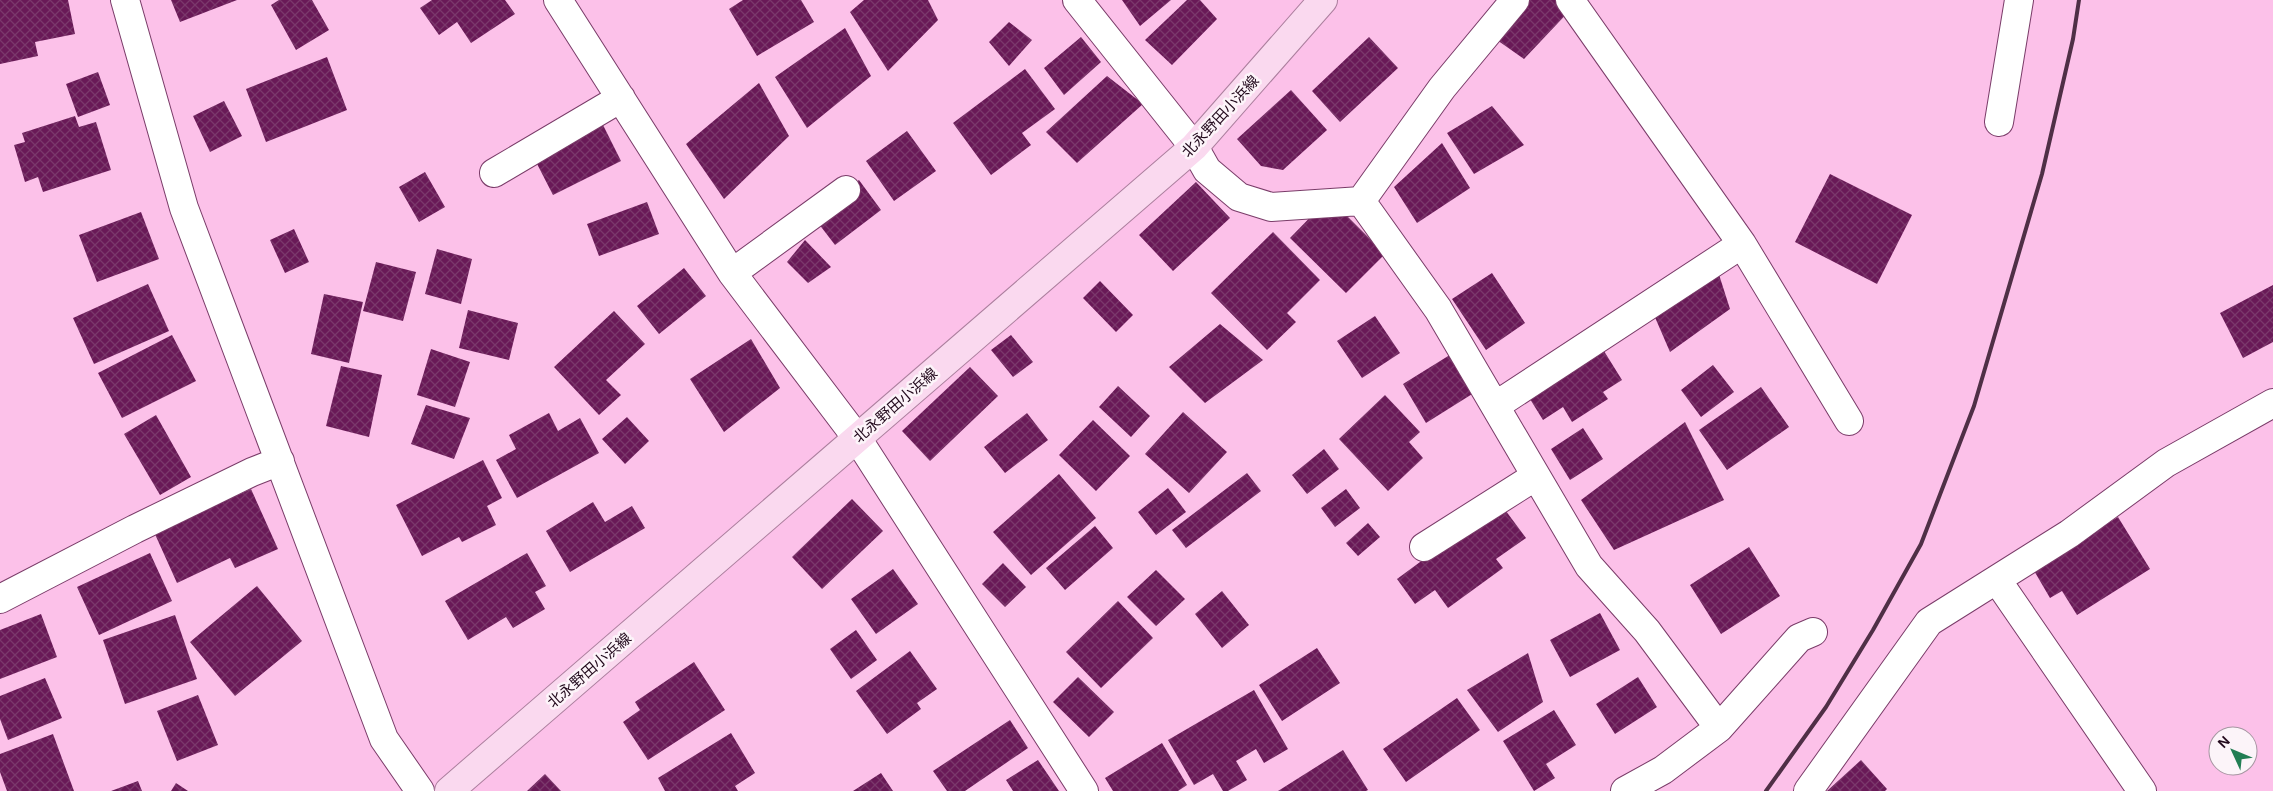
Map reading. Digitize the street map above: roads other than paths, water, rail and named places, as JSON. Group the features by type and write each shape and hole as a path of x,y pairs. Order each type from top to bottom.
{"main road":[{"name":"北永野田小浜線","path":"448,791 1194,147 1324,0"}],"street":[{"path":"125,0 184,208 384,739 420,791"},
{"path":"558,0 732,273 857,438 1084,791"},
{"path":"1077,0 1194,147 1207,170 1238,197 1271,207 1361,201"},
{"path":"1361,201 1442,88 1515,0"},
{"path":"1570,0 1742,244 1849,421"},
{"path":"1998,122 2019,0"},
{"path":"494,173 621,98"},
{"path":"732,273 846,190"},
{"path":"1361,201 1438,309 1589,566 1647,631 1718,728"},
{"path":"1495,406 1742,244"},
{"path":"1808,791 1929,622 2069,534 2166,463 2273,403"},
{"path":"0,599 135,529 252,472 280,461"},
{"path":"1424,547 1536,476"},
{"path":"1997,580 2142,791"},
{"path":"1625,791 1663,770 1718,728 1799,638 1813,632"}],"railway":[{"path":"1766,791 1826,707 1873,630 1921,544 1974,406 2042,174 2073,39 2079,0"}]}
